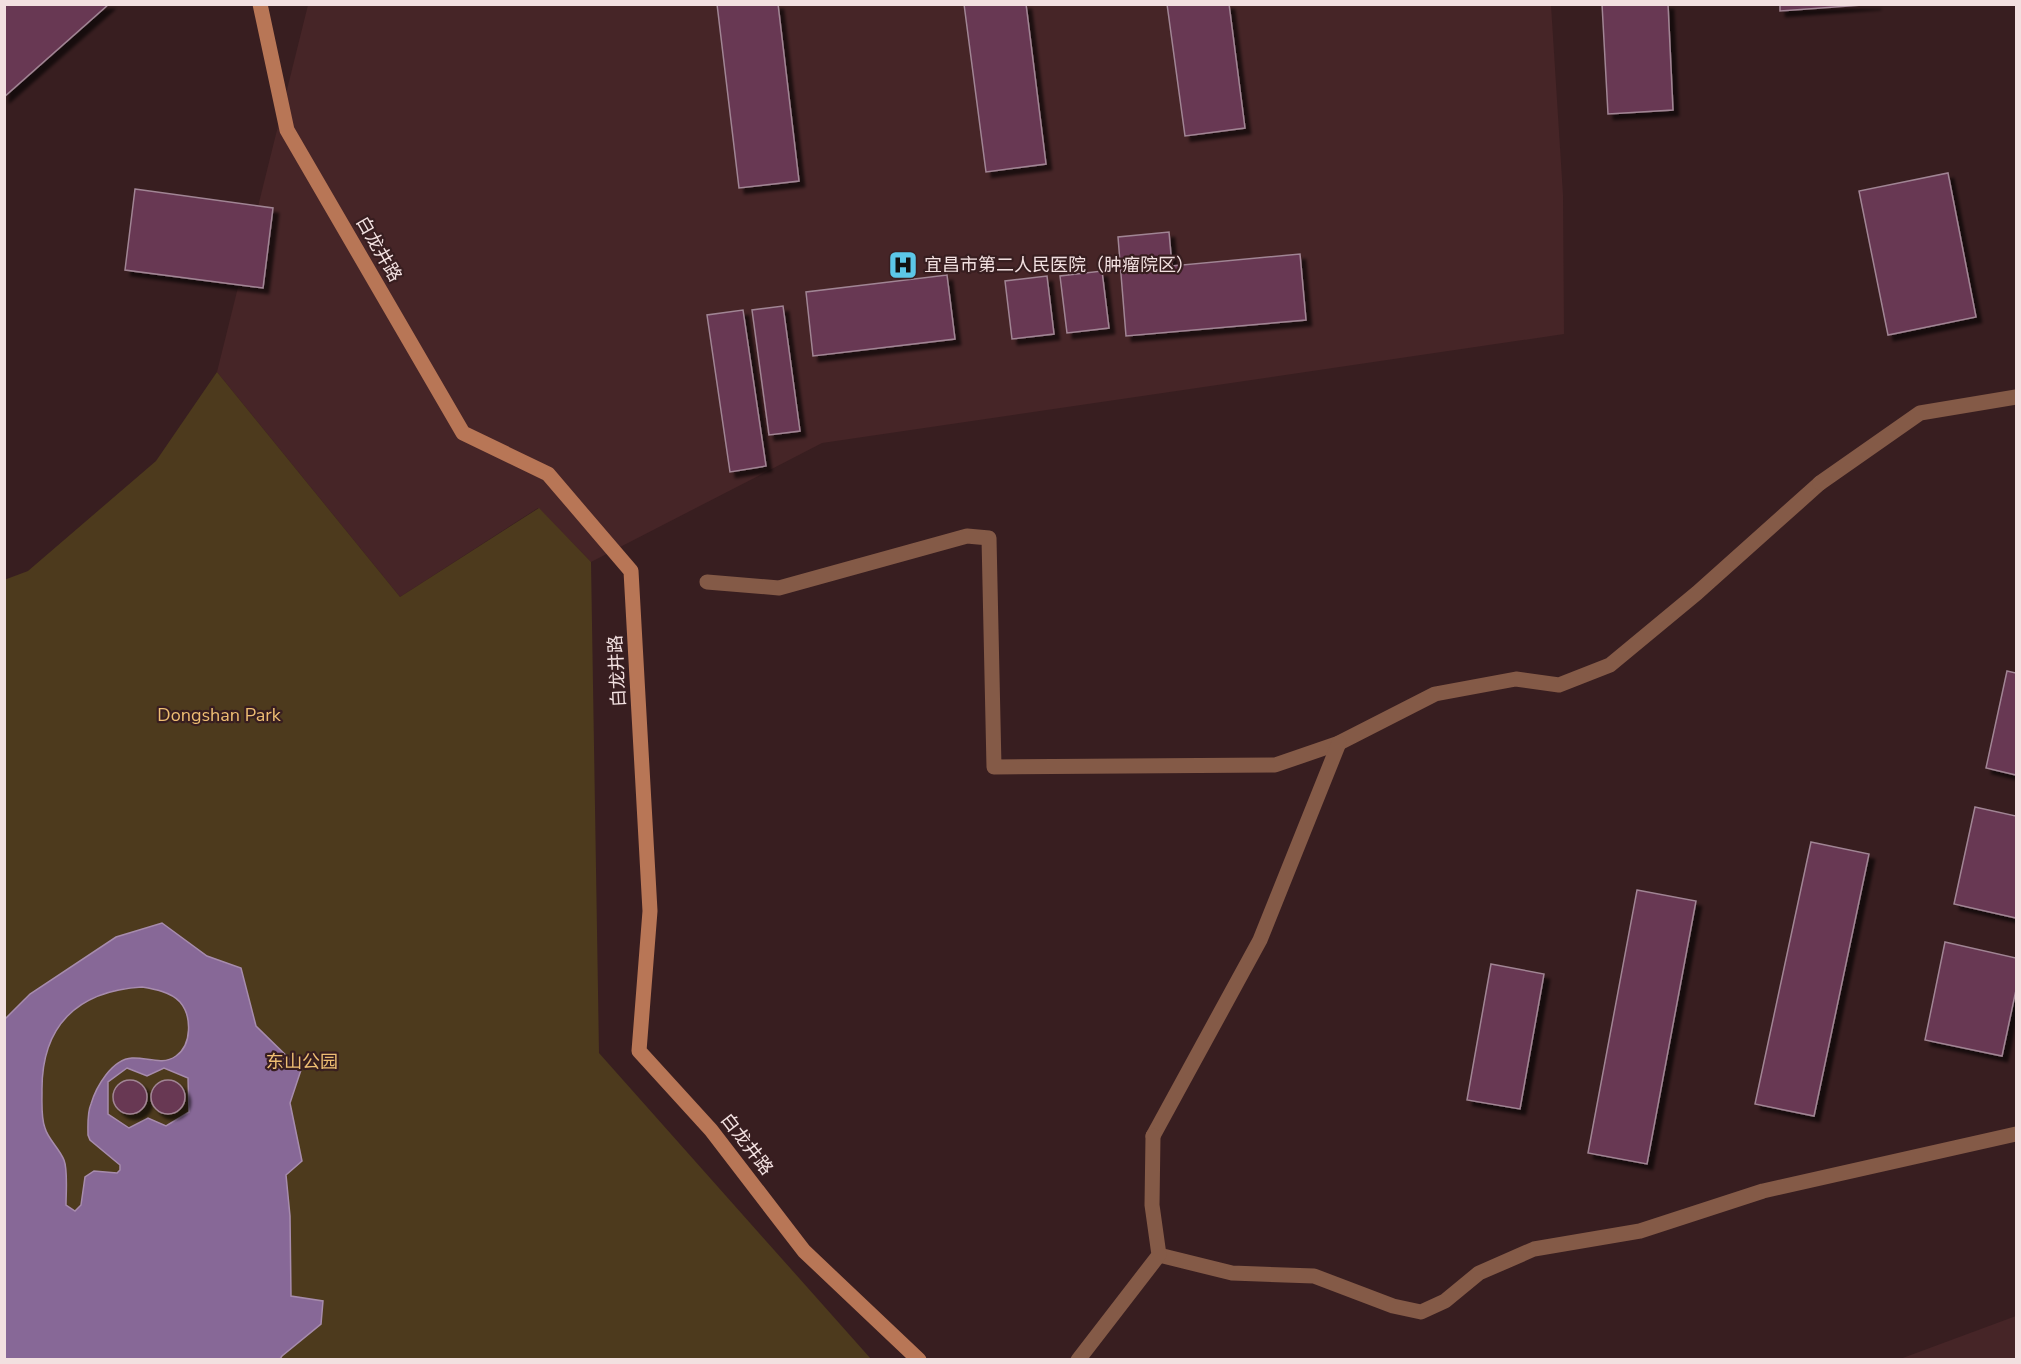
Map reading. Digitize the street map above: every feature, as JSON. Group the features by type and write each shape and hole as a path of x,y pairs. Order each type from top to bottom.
{"street":[{"name":"白龙井路","path":"260,4 287,130 463,433 548,474 631,571 650,911 639,1051 711,1130 804,1251 919,1359"},
{"path":"707,582 779,588 967,536 989,538 994,766 1275,765 1339,743 1435,694 1516,679 1559,685 1610,665 1697,593 1820,483 1920,413 2016,397"},
{"path":"1078,1359 1160,1255 1152,1205 1153,1136 1260,940 1339,743"},
{"path":"1160,1255 1232,1273 1314,1276 1393,1306 1421,1312 1445,1301 1479,1273 1534,1249 1640,1231 1763,1191 2016,1134"}],"shaded area":[{"name":"宜昌市第二人民医院（肿瘤院区）","path":"308,5 1551,5 1563,195 1564,334 822,443 591,562 538,508 400,597 217,372"},
{"path":"162,923 207,956 241,968 256,1026 301,1070 290,1103 302,1161 286,1175 290,1216 291,1296 323,1301 321,1324 280,1359 5,1359 5,1019 30,994 116,937","holes":["142,987 167,993 180,1002 188,1022 185,1045 171,1059 160,1061 132,1058 118,1063 101,1082 90,1108 88,1135 90,1140 120,1165 120,1170 117,1173 94,1171 85,1177 81,1205 75,1211 66,1205 64,1160 46,1132 43,1120 43,1069 48,1048 56,1031 67,1016 82,1005 99,996","127,1068 147,1076 164,1068 188,1078 189,1112 166,1126 148,1118 129,1128 108,1114 108,1082"]},
{"path":"2016,1316 2016,1359 1900,1359"}],"green space":[{"name":"Dongshan Park","path":"217,372 400,597 539,508 591,562 599,1053 871,1359 5,1359 4,580 28,571 156,461"}],"building":[{"path":"4,4 109,4 4,97"},
{"path":"717,4 778,4 799,181 739,188"},
{"path":"964,4 1026,4 1046,164 986,172"},
{"path":"1167,4 1229,4 1245,128 1185,136"},
{"path":"1602,4 1668,4 1673,110 1608,114"},
{"path":"1780,4 1876,4 1780,11"},
{"path":"1948,173 1976,317 1888,335 1859,191"},
{"path":"135,189 273,208 263,288 125,270"},
{"path":"1169,232 1172,266 1300,254 1306,320 1126,336 1118,237"},
{"path":"1102,271 1109,328 1067,333 1060,276"},
{"path":"947,275 955,339 813,356 806,292"},
{"path":"1047,276 1054,334 1012,339 1005,281"},
{"path":"783,306 800,431 769,435 752,310"},
{"path":"743,310 766,466 730,472 707,315"},
{"path":"2007,671 2016,673 2016,775 1986,768"},
{"path":"1975,807 2016,816 2016,918 1954,904"},
{"path":"1811,842 1869,854 1814,1116 1755,1104"},
{"path":"1637,890 1696,901 1647,1164 1588,1153"},
{"path":"1945,942 2016,958 2016,990 2002,1056 1925,1040"},
{"path":"1491,964 1544,974 1520,1109 1467,1100"},
{"path":"130,1080 142,1085 147,1097 142,1109 130,1114 118,1109 113,1097 118,1085"},
{"path":"168,1080 180,1085 185,1097 180,1109 168,1114 156,1109 151,1097 156,1085"}],"place":[{"name":"宜昌市第二人民医院（肿瘤院区）","path":"903,265"}],"park label":[{"name":"东山公园","path":"302,1062"}]}
